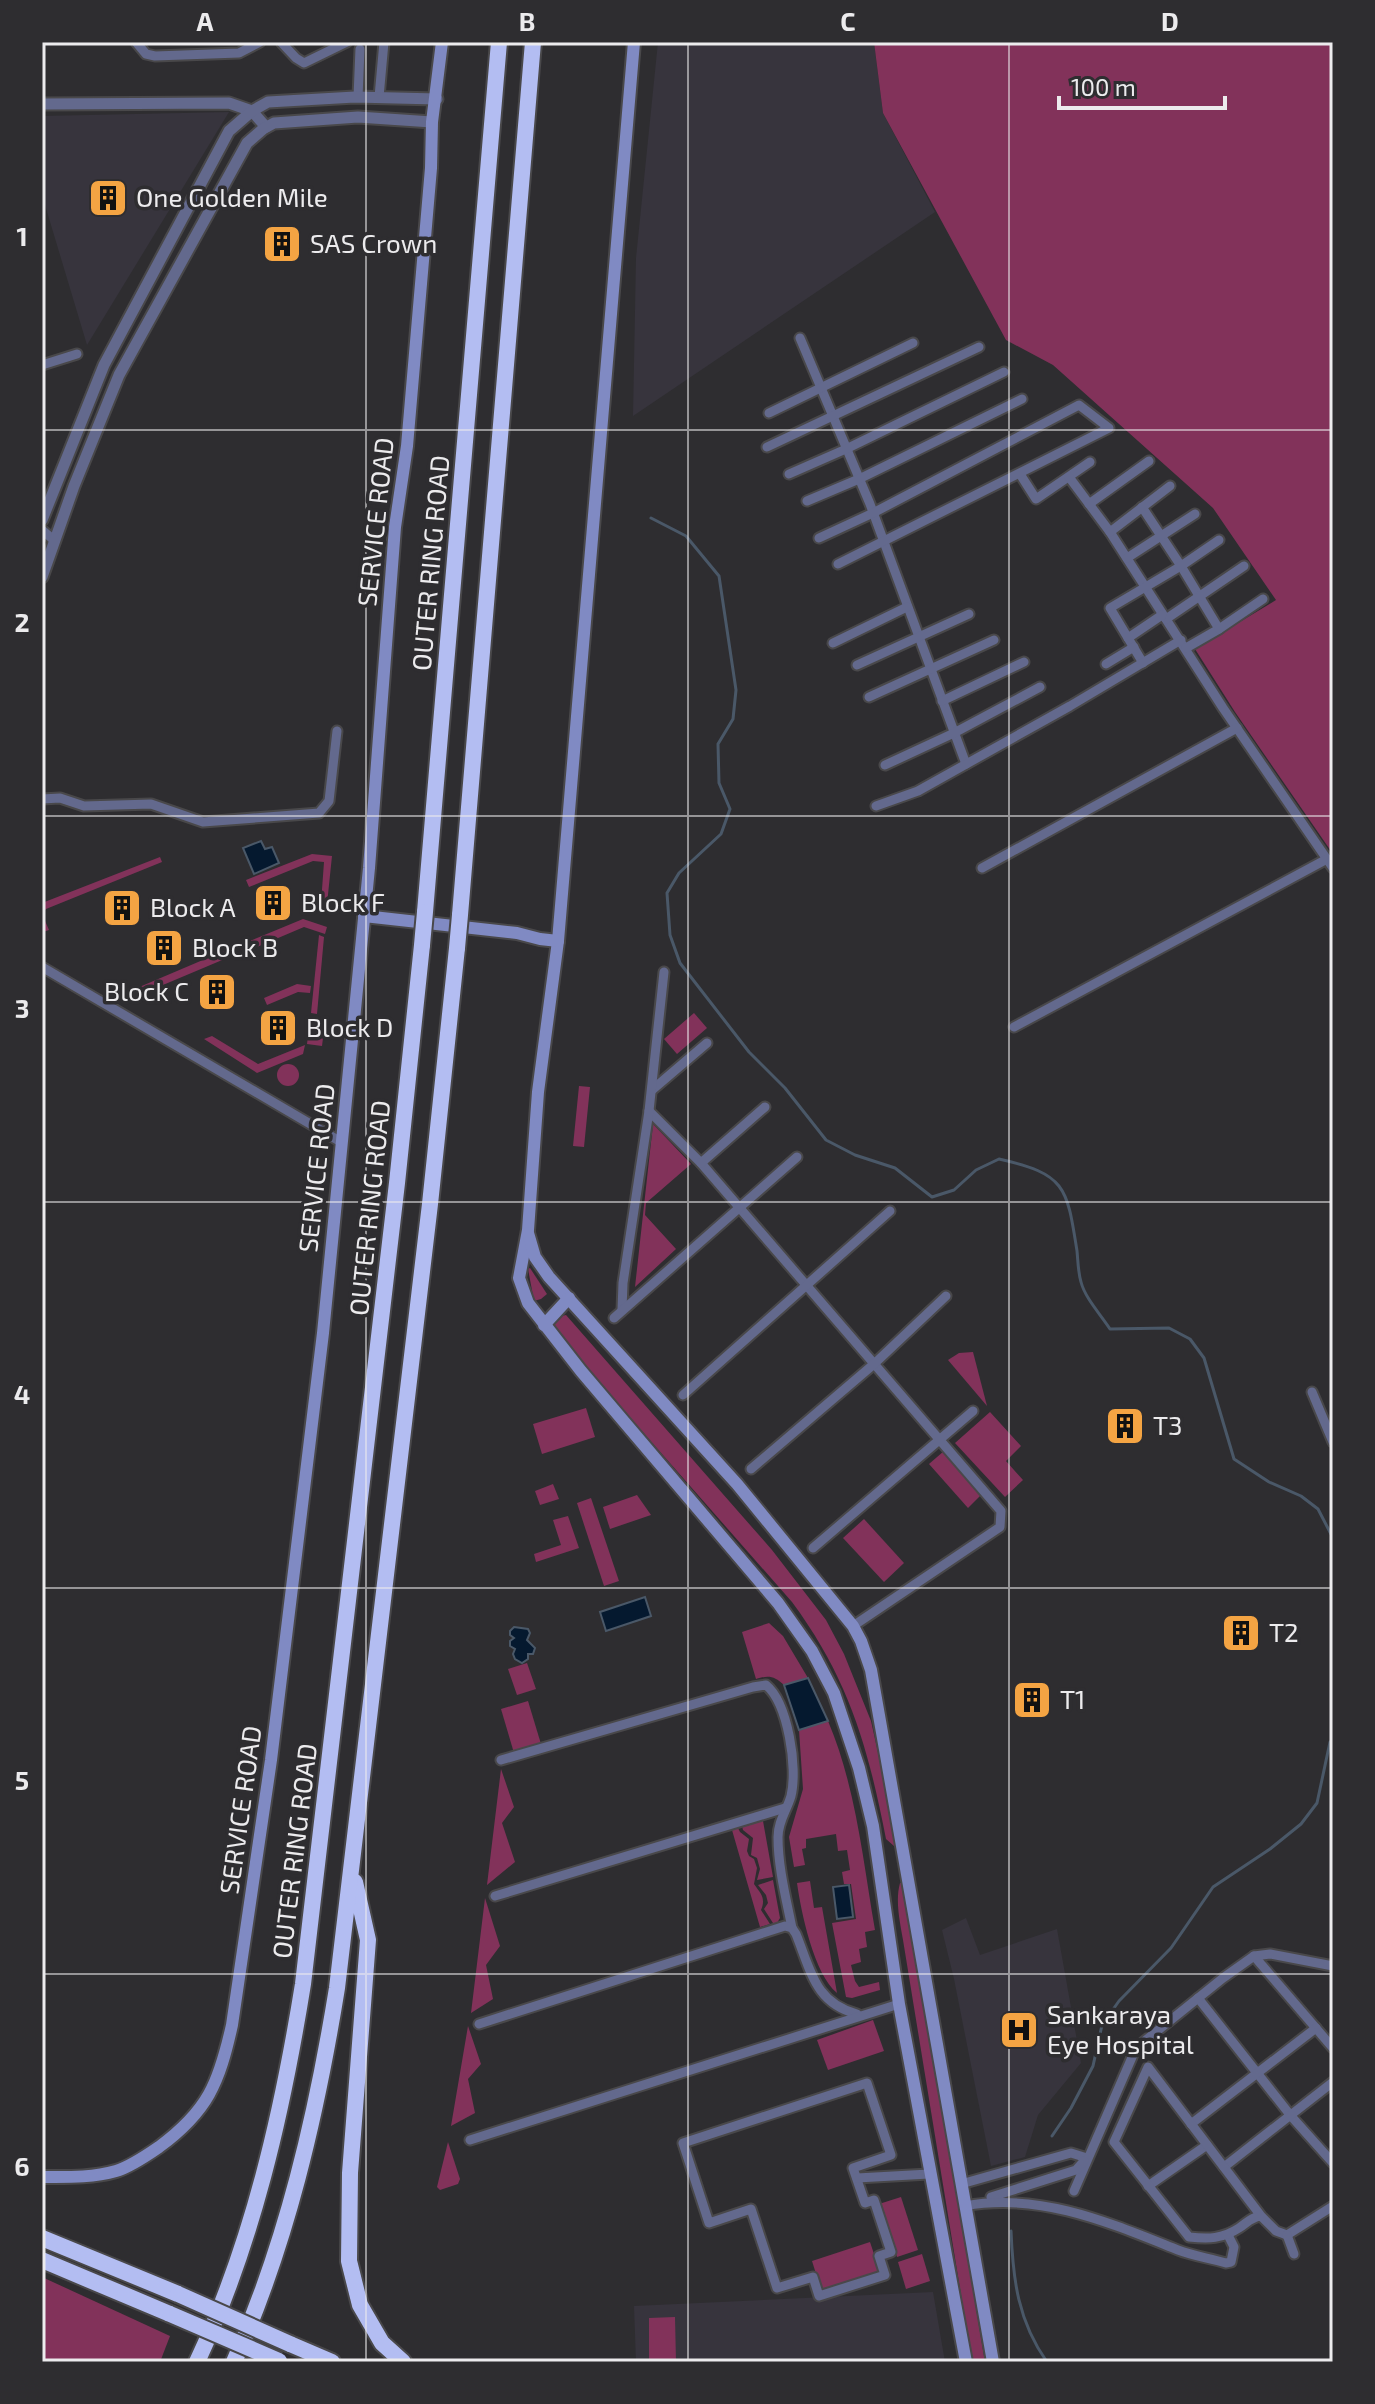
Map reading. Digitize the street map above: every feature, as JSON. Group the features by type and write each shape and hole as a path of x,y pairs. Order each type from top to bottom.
{"highway":[{"name":"OUTER RING ROAD","path":"197,2362 251,2221 276,2129 295,2032 316,1885 422,945 499,42"},
{"path":"234,2362 274,2261 309,2136 331,2025 352,1868 457,948 533,42"},
{"path":"352,1868 368,1940 350,2173 349,2261 360,2305 382,2343 403,2362"},
{"path":"42,2238 332,2362"},
{"path":"42,2260 280,2362"}],"main road":[{"name":"SERVICE ROAD","path":"42,2177 81,2177 116,2171 150,2154 181,2132 204,2105 223,2064 232,2025 271,1760 321,1349 364,916 395,527 407,446 431,168 432,122 442,42"},
{"path":"634,42 558,941 538,1092 528,1230 519,1278 528,1303 544,1325 778,1603 812,1651 834,1693 859,1768 873,1826 899,2004 966,2362"},
{"path":"364,916 517,933 558,941"},
{"path":"528,1230 535,1257 737,1484 853,1626 861,1641 871,1670 993,2362"},
{"path":"544,1325 569,1298"},
{"path":"880,1868 905,1865"}],"street":[{"path":"136,42 146,54 155,56 239,53 260,42"},
{"path":"281,42 300,63 304,63 347,42"},
{"path":"379,97 384,42"},
{"path":"358,97 360,49"},
{"path":"42,520 104,365 229,131 268,102 358,97 437,99"},
{"path":"42,104 229,103 252,111 266,127"},
{"path":"42,577 119,375 247,143 274,123 358,117 432,122"},
{"path":"800,338 873,513 966,764"},
{"path":"769,413 913,343"},
{"path":"767,447 979,347"},
{"path":"42,365 77,354"},
{"path":"789,474 1004,372"},
{"path":"807,501 859,479 1022,399"},
{"path":"819,538 1079,405 1109,428 838,564"},
{"path":"1089,504 1149,461"},
{"path":"1020,474 1036,499 1090,462"},
{"path":"1014,1027 1330,863 1237,728 1110,532 1069,477"},
{"path":"1110,532 1170,486"},
{"path":"1142,507 1219,629"},
{"path":"1127,558 1195,514"},
{"path":"42,530 55,541"},
{"path":"1143,663 1110,608 1219,540"},
{"path":"1128,638 1244,566"},
{"path":"876,806 918,791 1143,663 1219,629 1263,599"},
{"path":"833,643 907,607"},
{"path":"857,665 969,614"},
{"path":"869,697 994,640"},
{"path":"1106,664 1134,647"},
{"path":"942,701 1024,662"},
{"path":"885,765 954,733 1040,687"},
{"path":"982,868 1237,728"},
{"path":"42,799 60,798 84,806 151,804 203,822 319,813 329,801 337,731"},
{"path":"42,967 341,1142"},
{"path":"622,1310 623,1283 652,1090 664,972"},
{"path":"652,1090 707,1043"},
{"path":"701,1163 765,1107"},
{"path":"649,1111 701,1163 1001,1511 1000,1527 853,1626"},
{"path":"614,1318 797,1157"},
{"path":"683,1395 890,1211"},
{"path":"751,1469 874,1364 946,1296"},
{"path":"1312,1392 1333,1442"},
{"path":"813,1548 973,1411"},
{"path":"501,1760 766,1685 776,1695 782,1710 790,1749 791,1795 778,1836 792,1928 828,2001 840,2010 861,2015"},
{"path":"495,1896 785,1808"},
{"path":"479,2024 775,1928 792,1928"},
{"path":"1074,2191 1136,2048 1254,1956 1270,1954 1333,1966"},
{"path":"1254,1956 1333,2048"},
{"path":"1198,1998 1291,2116 1333,2163"},
{"path":"470,2140 899,2004"},
{"path":"1191,2124 1316,2028"},
{"path":"1136,2048 1261,2216 1276,2231 1287,2235 1294,2254"},
{"path":"1148,2067 1114,2142 1189,2237 1216,2239 1228,2235 1253,2217 1261,2216"},
{"path":"1224,2167 1333,2082"},
{"path":"867,2083 891,2155 853,2168 857,2178 865,2203 874,2200 891,2252 879,2256 885,2275 819,2296 813,2277 777,2288 751,2209 709,2223 683,2143 867,2083"},
{"path":"1148,2186 1207,2145"},
{"path":"961,2184 1071,2153 1087,2158"},
{"path":"1062,2155 1068,2173"},
{"path":"965,2203 1068,2173 1076,2170 1087,2158"},
{"path":"857,2178 929,2174"},
{"path":"965,2203 1016,2201 1050,2206 1226,2263 1231,2262 1234,2247 1228,2235"},
{"path":"1287,2235 1333,2206"}],"shaded area":[{"path":"658,42 874,42 883,113 935,212 633,416 636,258"},
{"path":"874,42 1333,42 1333,854 1195,649 1276,600 1213,508 1053,365 1006,340 883,113"},
{"path":"229,112 87,345 42,195 42,116"},
{"path":"312,854 332,856 327,904 321,903 324,862 313,861 249,887 246,880"},
{"path":"160,857 162,862 46,909 42,914 42,903"},
{"path":"42,915 49,930 43,932"},
{"path":"303,919 327,927 325,934 304,927 243,953 240,945"},
{"path":"319,935 324,937 317,1014 311,1013"},
{"path":"224,951 227,958 144,993 137,988"},
{"path":"297,984 311,986 310,993 298,992 267,1005 264,998"},
{"path":"694,1013 707,1028 677,1054 664,1039"},
{"path":"310,1019 325,1021 322,1046 307,1044"},
{"path":"212,1036 258,1064 305,1045 303,1054 257,1073 204,1039"},
{"path":"288,1064 296,1067 299,1075 296,1083 288,1086 280,1083 277,1075 280,1067"},
{"path":"579,1086 590,1087 584,1147 573,1146"},
{"path":"653,1124 691,1164 646,1203 645,1215 676,1249 635,1287"},
{"path":"528,1269 547,1294 534,1301"},
{"path":"566,1315 772,1550 826,1620 844,1654 871,1721 899,1847 886,1839 872,1774 854,1715 812,1631 792,1602 553,1330 557,1317"},
{"path":"973,1352 987,1406 948,1360 959,1353"},
{"path":"586,1408 595,1437 542,1454 533,1424"},
{"path":"990,1412 1021,1446 1006,1461 1023,1480 1005,1497 955,1443"},
{"path":"944,1451 982,1494 968,1508 929,1464"},
{"path":"553,1484 559,1499 540,1505 535,1491"},
{"path":"637,1495 651,1515 610,1529 603,1507"},
{"path":"591,1498 619,1581 604,1586 577,1503"},
{"path":"568,1516 579,1548 536,1562 534,1554 561,1545 553,1520"},
{"path":"864,1519 904,1563 884,1582 843,1538"},
{"path":"769,1623 783,1636 808,1678 784,1685 771,1677 756,1679 742,1632"},
{"path":"527,1663 536,1689 517,1695 508,1669"},
{"path":"528,1701 541,1744 514,1753 501,1709"},
{"path":"828,1721 852,1798 875,1930 865,1932 867,1947 859,1949 861,1962 851,1965 859,1987 879,1982 880,1990 852,1998 846,1997 832,1923 856,1919 851,1884 844,1884 842,1872 850,1870 847,1850 838,1851 836,1834 806,1839 806,1848 802,1849 805,1865 794,1867 789,1837 803,1789 799,1730"},
{"path":"501,1769 514,1807 502,1823 515,1862 487,1885"},
{"path":"763,1821 773,1877 757,1880 760,1869 757,1858 751,1855 753,1838 742,1826"},
{"path":"738,1828 749,1839 747,1851 757,1868 754,1884 763,1899 761,1910 770,1924 760,1927 732,1830"},
{"path":"773,1880 780,1918 777,1923 773,1923 764,1909 768,1903 766,1895 758,1885"},
{"path":"810,1881 814,1908 822,1907 837,1993 822,1972 805,1926 797,1883"},
{"path":"900,1883 905,1883 985,2362 972,2362 899,1919"},
{"path":"485,1898 500,1946 486,1965 493,1999 471,2013"},
{"name":"Sankaraya Eye Hospital","path":"966,1918 980,1955 1057,1929 1081,2063 1038,2115 1025,2157 991,2166 942,1930"},
{"path":"873,2020 884,2051 828,2070 817,2040"},
{"path":"468,2026 481,2064 468,2079 475,2113 451,2126"},
{"path":"448,2142 460,2179 458,2184 440,2190 437,2187"},
{"path":"901,2197 918,2250 897,2257 879,2204"},
{"path":"870,2242 880,2272 821,2290 812,2261"},
{"path":"922,2254 930,2281 906,2289 898,2262"},
{"path":"42,2277 170,2336 160,2362 42,2362"},
{"path":"933,2292 945,2362 636,2362 634,2306"},
{"path":"675,2317 676,2362 649,2362 649,2318"}],"water":[{"path":"261,841 265,849 272,847 279,863 254,874 243,848"},
{"path":"645,1597 651,1616 606,1631 600,1612"},
{"path":"514,1627 528,1629 527,1640 535,1648 533,1654 528,1654 528,1659 522,1663 515,1659 515,1649 510,1646 514,1638 510,1631"},
{"path":"808,1678 828,1721 799,1730 784,1685"},
{"path":"849,1885 853,1917 837,1919 833,1887"}],"waterway":[{"path":"651,518 686,536 719,576 736,690 733,719 718,744 719,783 730,809 721,834 679,873 667,893 670,935 680,963 749,1052 785,1088 826,1140 855,1155 895,1168 932,1197 954,1190 976,1170 999,1159 1050,1178 1066,1198 1083,1288 1110,1329 1169,1328 1190,1339 1204,1358 1234,1459 1269,1482 1301,1496 1318,1509 1333,1538"},
{"path":"1052,2136 1093,2066 1102,2025 1119,2001 1171,1948 1213,1887 1301,1824 1317,1803 1330,1742 1333,1740"},
{"path":"1011,2231 1013,2266 1023,2315 1047,2362"}],"place":[{"name":"One Golden Mile","path":"108,198"},
{"name":"SAS Crown","path":"282,244"},
{"name":"Block F","path":"273,903"},
{"name":"Block A","path":"122,908"},
{"name":"Block B","path":"164,948"},
{"name":"Block C","path":"217,992"},
{"name":"Block D","path":"278,1028"},
{"name":"T3","path":"1125,1426"},
{"name":"T2","path":"1241,1633"},
{"name":"T1","path":"1032,1700"},
{"name":"Sankaraya Eye Hospital","path":"1019,2030"}]}
